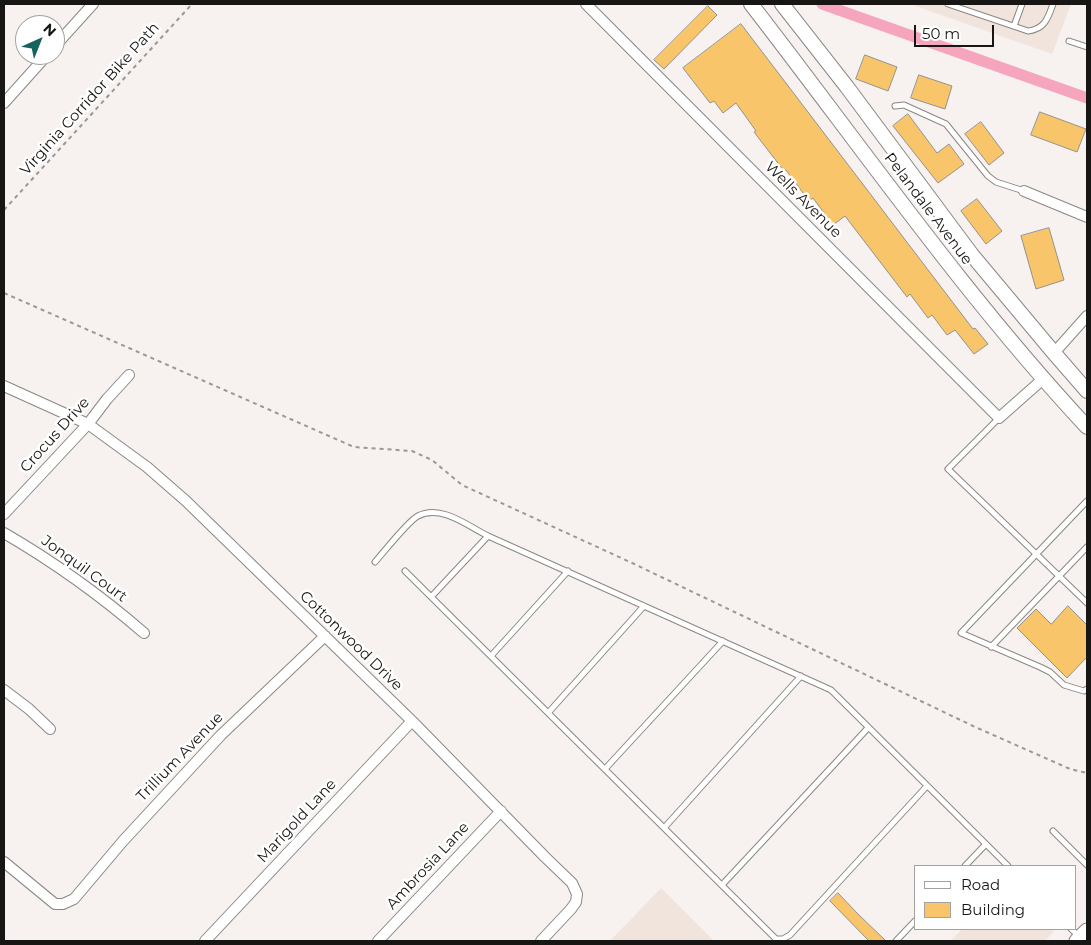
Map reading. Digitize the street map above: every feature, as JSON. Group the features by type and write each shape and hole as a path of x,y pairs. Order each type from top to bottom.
{"main road":[{"name":"Pelandale Avenue","path":"751,4 944,258 1043,379 1087,427"},
{"name":"Pelandale Avenue","path":"782,4 972,255 1087,391"}],"street":[{"path":"65,35 93,4"},
{"name":"Wells Avenue","path":"586,4 999,418"},
{"path":"4,103 38,65"},
{"path":"1024,191 1087,217"},
{"path":"1054,353 1087,316"},
{"name":"Crocus Drive","path":"4,514 88,424 129,375"},
{"path":"999,418 1043,379"},
{"name":"Cottonwood Drive","path":"4,386 88,424 147,468 186,501 412,721 572,882 577,894 576,902 541,941"},
{"name":"Jonquil Court","path":"4,533 74,576 144,633"},
{"name":"Trillium Avenue","path":"4,862 55,904 62,904 74,899 123,840 220,735 325,636"},
{"path":"4,690 29,709 50,729"},
{"name":"Marigold Lane","path":"204,941 412,721"},
{"name":"Ambrosia Lane","path":"378,941 501,812"}],"lane":[{"path":"948,4 1028,31 1037,30 1048,18 1053,4"},
{"path":"1014,26 1022,4"},
{"path":"1069,41 1087,47"},
{"path":"895,106 904,105 946,124 988,176 996,182 1024,191"},
{"path":"999,418 948,469 1087,602"},
{"path":"1087,501 961,633 1050,672 1064,686 1087,690"},
{"path":"375,562 417,516 433,512 454,518 488,536 801,676 830,690 1007,865"},
{"path":"431,597 488,536"},
{"path":"991,647 1087,547"},
{"path":"406,571 776,939 783,939 790,935 927,786"},
{"path":"491,656 568,572"},
{"path":"1082,597 1087,591"},
{"path":"548,712 644,606"},
{"path":"605,769 723,641"},
{"path":"664,828 801,676"},
{"path":"722,885 868,728"},
{"path":"1053,831 1087,865"},
{"path":"966,865 986,844"},
{"path":"896,941 914,922"}],"path":[{"name":"Virginia Corridor Bike Path","path":"4,210 192,4"},
{"path":"4,293 354,447 412,451 426,457 462,485 630,562 973,726 1070,768 1087,773"}],"shaded area":[{"path":"910,4 1071,4 1052,54"},
{"path":"661,888 714,941 610,941"},
{"path":"961,930 1054,931 1045,941 951,941"}],"building":[{"path":"708,6 717,15 664,69 654,60"},
{"path":"741,24 973,329 975,328 988,344 974,354 955,330 947,335 932,315 928,318 910,294 907,297 845,216 833,225 813,198 809,201 754,132 756,131 736,103 723,113 714,101 710,103 683,68"},
{"path":"865,55 897,67 888,91 856,79"},
{"path":"919,75 952,86 945,109 911,98"},
{"path":"1040,112 1086,129 1077,152 1031,135"},
{"path":"908,114 937,153 949,144 964,164 938,183 893,126"},
{"path":"981,122 1004,153 989,165 965,134"},
{"path":"977,199 1002,231 986,244 961,211"},
{"path":"1049,228 1064,280 1036,289 1021,236"},
{"path":"1068,606 1087,625 1087,657 1067,678 1017,628 1036,609 1051,624"},
{"path":"838,893 886,941 869,941 830,901"}],"waterway":[{"path":"822,4 1087,98"}]}
